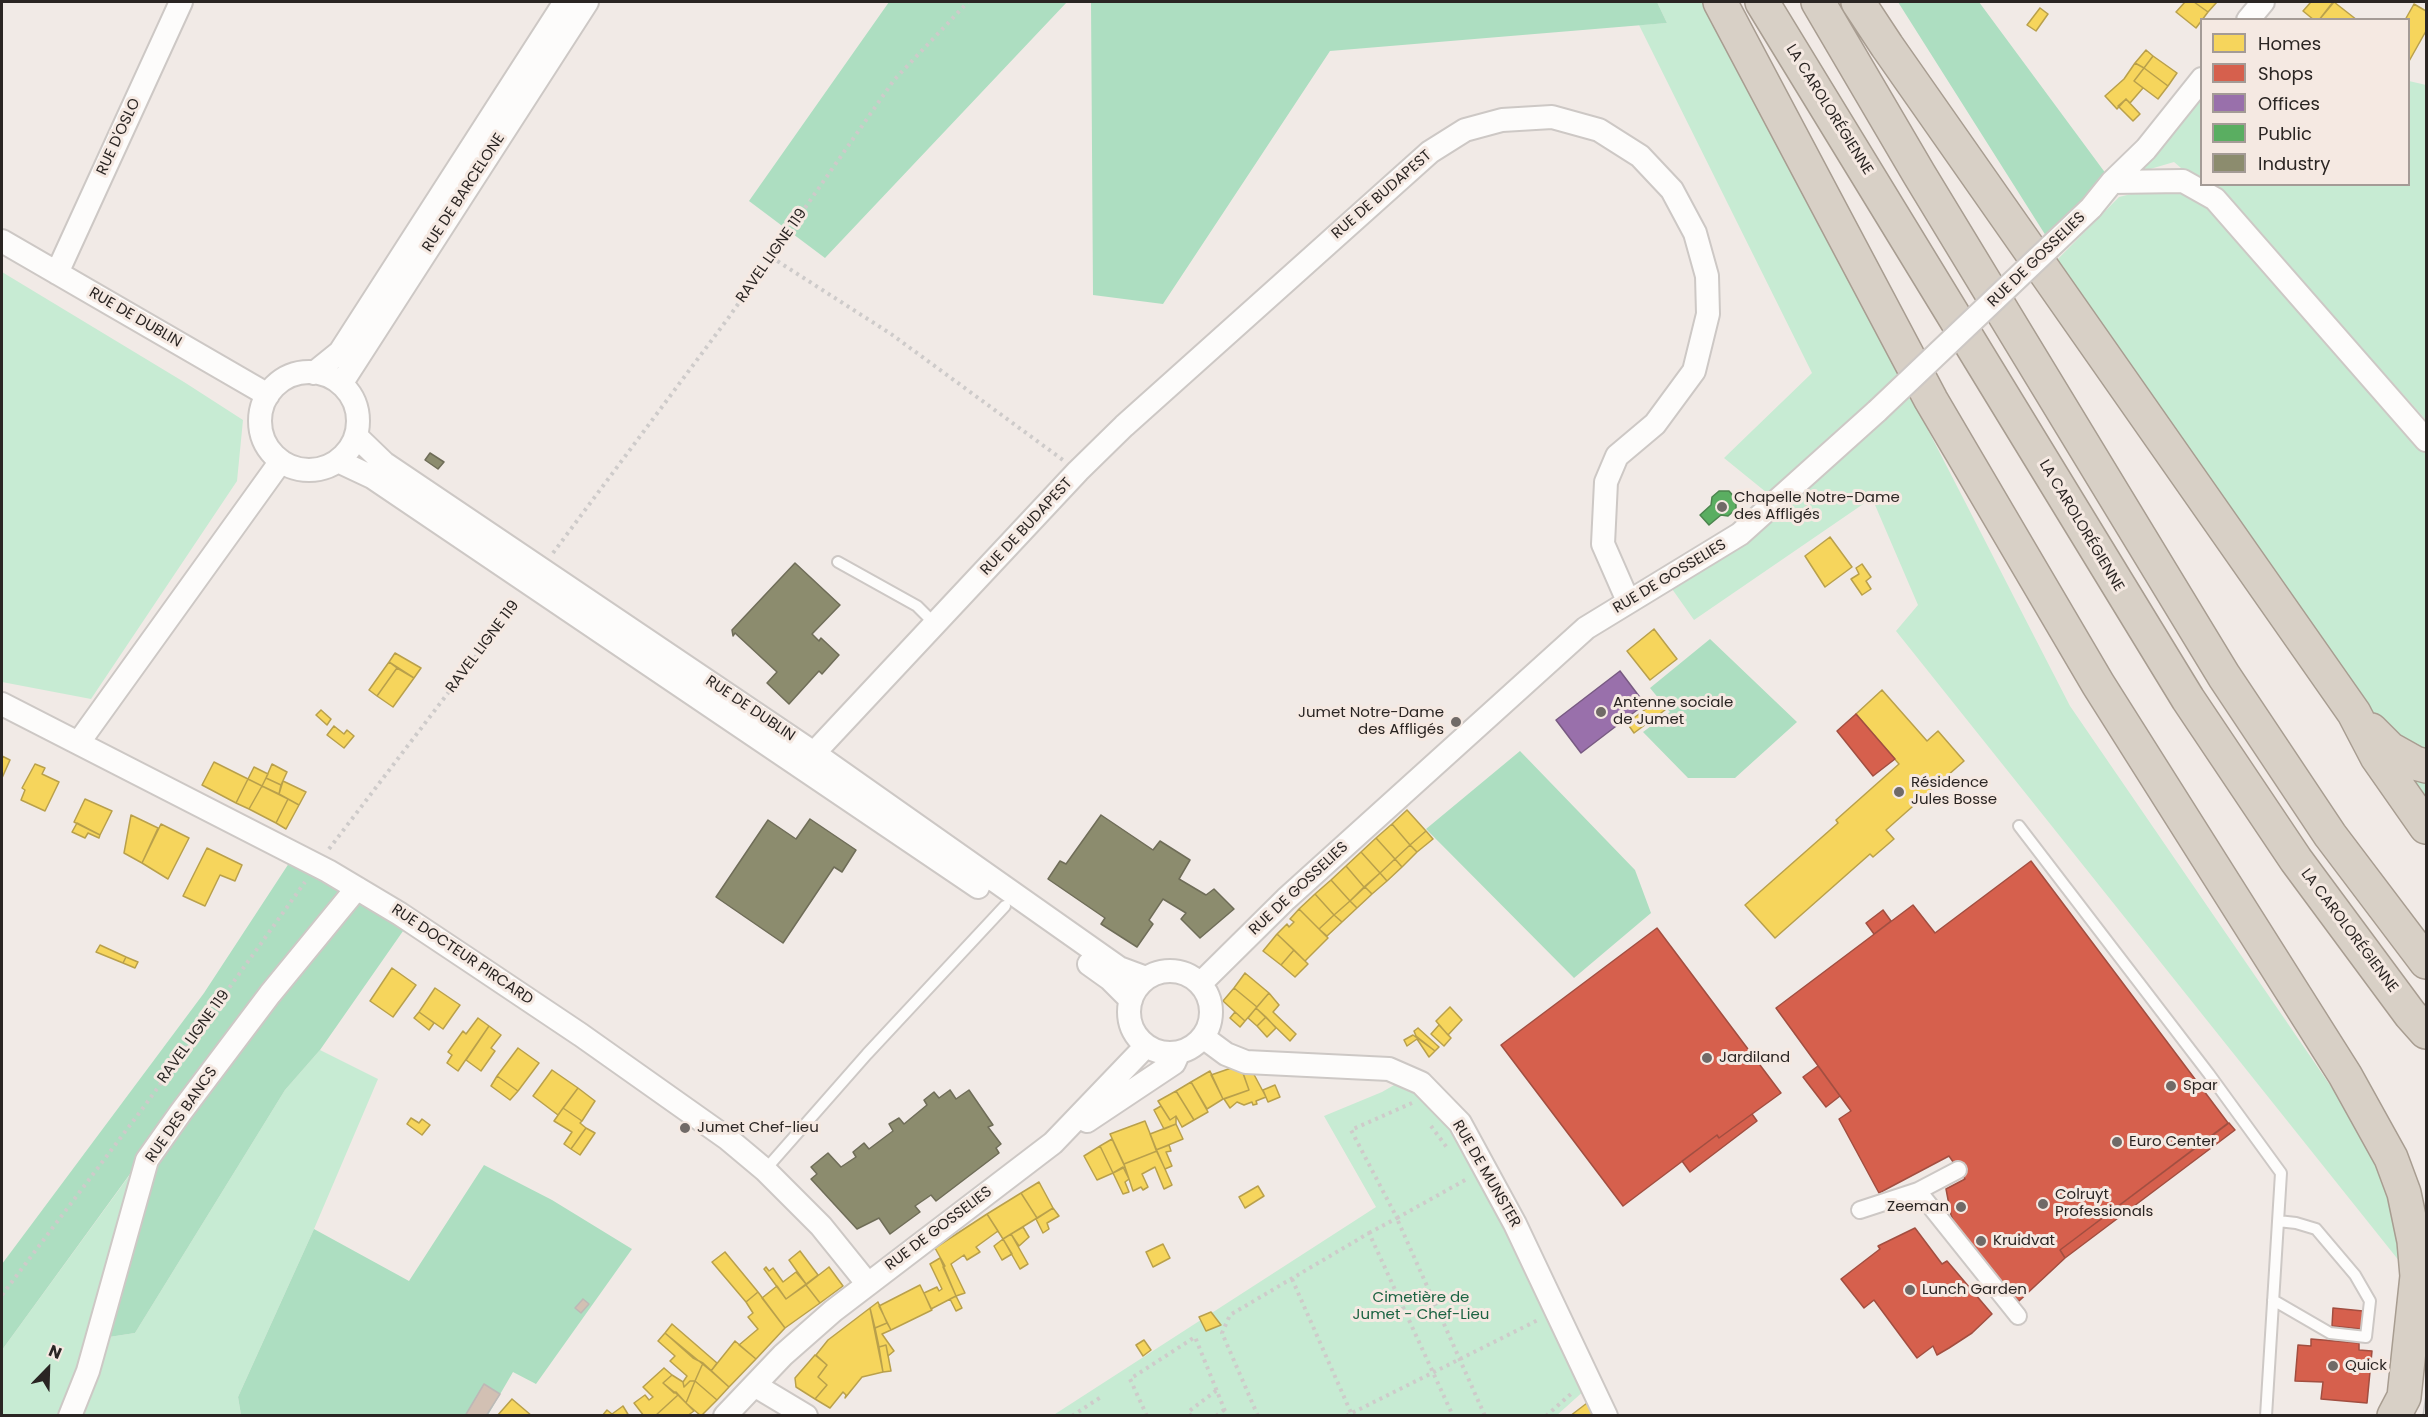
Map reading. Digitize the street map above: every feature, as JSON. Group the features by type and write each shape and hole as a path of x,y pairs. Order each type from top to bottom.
{"highway":[{"path":"1720,2 1931,400 2098,684 2332,1055 2391,1158 2406,1203 2414,1241 2417,1276 2404,1397 2394,1416"},
{"name":"LA CAROLORÉGIENNE","path":"1762,2 2188,699 2296,860 2410,1014 2427,1032"},
{"path":"1818,2 1919,174 2224,676 2330,835 2427,962"},
{"path":"1858,2 2354,713 2377,757 2427,827"},
{"path":"2354,713 2390,749 2415,763 2427,766"}],"street":[{"name":"RUE D'OSLO","path":"57,273 182,2"},
{"name":"RUE DE BARCELONE","path":"314,373 340,352 565,2"},
{"name":"RUE DE BARCELONE","path":"341,384 587,2"},
{"path":"2250,18 2263,2"},
{"name":"RUE DE GOSSELIES","path":"1200,984 1286,899 1586,628 1740,534 1877,411 2091,208 2112,182 2146,149 2200,82"},
{"name":"RUE DE BUDAPEST","path":"814,753 1078,471 1243,317 1430,153 1465,130 1503,120 1552,117 1599,130 1640,156 1672,190 1695,233 1707,276 1708,314 1694,371 1654,424 1617,456 1606,482 1603,544 1628,601"},
{"path":"2112,182 2183,181 2215,200 2427,440"},
{"name":"RUE DE DUBLIN","path":"2,241 268,395"},
{"path":"300,373 329,376 341,384 350,395 356,408 358,422 356,436 346,454 325,467 310,470 295,468 281,461 270,451 262,431 262,409 268,395 276,385 300,373"},
{"name":"RUE DE DUBLIN","path":"356,436 384,463 536,577 1110,979 1131,1000"},
{"path":"79,742 281,461"},
{"name":"RUE DE DUBLIN","path":"338,461 372,477 536,577 814,753 1119,968 1146,978"},
{"name":"RUE DOCTEUR PIRCARD","path":"2,704 357,888 400,914 581,1035 728,1139 765,1170 821,1226 867,1283"},
{"name":"RUE DES BANCS","path":"70,1416 88,1371 147,1160 180,1112 270,994 357,888"},
{"path":"1169,970 1183,972 1200,984 1211,1002 1212,1016 1208,1030 1203,1037 1188,1050 1179,1052 1159,1052 1146,1046 1130,1023 1129,1009 1137,988 1146,978 1169,970"},
{"name":"RUE DE MUNSTER","path":"1203,1037 1226,1054 1246,1062 1389,1069 1421,1083 1460,1123 1515,1224 1606,1416"},
{"name":"RUE DE GOSSELIES","path":"725,1416 801,1339 867,1283 1053,1143 1146,1046"},
{"path":"1053,1143 1174,1063 1179,1052"},
{"path":"1860,1210 1918,1191 1958,1170"},
{"path":"1918,1191 2018,1316"},
{"path":"756,1386 806,1416"}],"lane":[{"path":"838,562 917,606 936,624"},
{"path":"2019,826 2209,1074 2281,1173 2266,1416"},
{"path":"765,1170 867,1054 1005,906"},
{"path":"2273,1300 2330,1333 2366,1337 2370,1301 2355,1275 2316,1229 2278,1221"}],"path":[{"name":"RAVEL LIGNE 119","path":"2,1295 146,1104 316,866 536,577 593,497 729,317 894,80 968,2"},
{"path":"771,257 891,334 1078,471"},
{"path":"1413,1102 1351,1130 1398,1220 1485,1416"},
{"path":"1428,1121 1449,1150"},
{"path":"1463,1168 1474,1183"},
{"path":"1258,1416 1222,1333 1230,1315 1369,1233 1398,1220 1470,1178"},
{"path":"1369,1233 1453,1416"},
{"path":"1292,1279 1352,1415"},
{"path":"1533,1310 1543,1331"},
{"path":"1346,1416 1538,1320"},
{"path":"1146,1416 1130,1379 1195,1337 1227,1416"},
{"path":"1546,1416 1572,1394 1567,1384"},
{"path":"1191,1416 1188,1412 1217,1390"},
{"path":"1072,1416 1101,1397"},
{"path":"1216,1416 1225,1409"}],"green space":[{"path":"889,2 1067,2 825,258 749,201"},
{"path":"1091,2 1657,2 1667,23 1330,51 1163,304 1093,295"},
{"path":"1657,2 1708,2 2070,706 2404,1193 2400,1262 1896,631 1918,605 1872,498 1694,620 1665,579 1777,501 1724,458 1812,373 1639,25 1667,23"},
{"path":"1898,2 1979,2 2112,182 2046,236"},
{"path":"2200,79 2200,184 2174,162 2123,177"},
{"path":"2410,81 2426,85 2426,420 2262,237 2202,186 2410,186"},
{"path":"2183,181 2426,450 2426,812 2051,266 2119,197"},
{"path":"2,272 243,420 237,481 91,699 2,682"},
{"path":"1710,639 1797,722 1735,778 1688,778 1643,732 1670,712 1650,688"},
{"path":"1520,751 1635,870 1651,913 1574,978 1426,829"},
{"path":"295,854 410,921 320,1050 285,1090 135,1333 109,1337 143,1175 242,1032 130,1174 2,1350 2,1264 204,993"},
{"path":"320,1050 378,1079 314,1229 238,1397 241,1415 75,1416 109,1337 135,1333 285,1090"},
{"name":"Cimetière de Jumet - Chef-Lieu","path":"1408,1077 1460,1140 1586,1389 1556,1416 1052,1416 1376,1207 1324,1116 1382,1092"},
{"path":"147,1160 63,1415 2,1416 2,1350 137,1165"},
{"path":"484,1165 552,1200 632,1249 536,1384 513,1372 488,1415 241,1415 238,1397 314,1229 409,1281"}],"building: Homes":[{"path":"2185,2 2194,2 2208,12 2204,18 2200,18 2196,28 2176,12"},
{"path":"2194,2 2217,2 2208,12"},
{"path":"2311,2 2333,2 2321,18 2312,18 2303,11"},
{"path":"2334,2 2354,18 2321,18"},
{"path":"2414,4 2426,11 2426,31 2410,59 2410,18 2406,18"},
{"path":"2040,8 2048,14 2036,31 2027,25"},
{"path":"2146,50 2153,56 2144,68 2135,63"},
{"path":"2153,56 2177,73 2168,86 2144,68"},
{"path":"2135,63 2144,68 2134,81 2143,88 2130,103 2126,99 2117,109 2105,96 2124,79"},
{"path":"2144,68 2168,86 2158,99 2134,81"},
{"path":"2126,99 2140,114 2133,121 2118,106"},
{"path":"1830,537 1852,567 1825,587 1805,556"},
{"path":"1862,564 1871,577 1866,581 1871,589 1862,595 1851,579 1859,574 1856,568"},
{"path":"1654,629 1677,659 1650,680 1627,651"},
{"path":"395,653 421,668 414,678 389,662"},
{"path":"389,662 397,668 377,696 369,690"},
{"path":"397,668 414,678 393,707 377,696"},
{"name":"Résidence Jules Bosse","path":"1882,690 1927,741 1938,731 1964,761 1886,830 1894,839 1873,857 1870,854 1775,938 1745,905 1838,823 1836,820 1899,764 1856,714"},
{"path":"1658,700 1665,710 1634,733 1627,723"},
{"path":"321,710 331,719 327,725 316,715"},
{"path":"334,726 344,734 347,730 354,736 344,748 327,735"},
{"path":"2,756 10,760 2,778"},
{"path":"214,762 248,779 236,803 202,785"},
{"path":"35,764 45,768 42,774 59,782 45,811 21,800 25,790 22,788"},
{"path":"272,764 287,772 281,785 266,778"},
{"path":"254,767 268,774 262,786 248,779"},
{"path":"266,778 281,785 279,794 262,786"},
{"path":"248,779 262,786 249,809 236,803"},
{"path":"283,781 306,792 299,805 279,794"},
{"path":"262,786 288,799 276,823 249,809"},
{"path":"85,799 112,811 100,835 74,822"},
{"path":"288,799 299,805 286,829 276,823"},
{"path":"1407,810 1426,831 1410,845 1392,824"},
{"path":"131,815 158,828 142,863 124,853"},
{"path":"77,823 100,835 99,838 88,833 85,838 72,832"},
{"path":"161,824 189,838 168,879 142,863"},
{"path":"1392,824 1410,845 1395,859 1376,838"},
{"path":"1426,831 1433,839 1417,852 1410,845"},
{"path":"1376,838 1395,859 1380,873 1361,852"},
{"path":"1410,845 1417,852 1402,867 1395,859"},
{"path":"207,848 242,865 235,881 220,875 205,906 183,896"},
{"path":"1361,852 1380,873 1364,887 1346,866"},
{"path":"1395,859 1402,867 1387,881 1380,873"},
{"path":"1346,866 1364,887 1350,901 1331,880"},
{"path":"1380,873 1387,881 1372,894 1365,887"},
{"path":"1331,880 1350,901 1334,915 1315,894"},
{"path":"1365,887 1372,894 1357,908 1350,901"},
{"path":"1315,894 1334,915 1319,929 1299,909"},
{"path":"1350,901 1357,908 1342,922 1334,915"},
{"path":"1299,909 1328,938 1305,961 1277,934 1287,924 1289,927 1294,922 1290,919"},
{"path":"1334,915 1342,922 1327,936 1319,929"},
{"path":"1277,934 1294,950 1281,965 1263,951"},
{"path":"100,945 126,957 123,963 96,952"},
{"path":"1294,950 1308,964 1295,977 1281,965"},
{"path":"126,957 138,962 135,968 123,963"},
{"path":"392,968 416,985 393,1017 370,1001"},
{"path":"1245,973 1269,993 1257,1007 1234,988"},
{"path":"435,988 460,1005 443,1029 419,1012"},
{"path":"1234,988 1257,1007 1245,1021 1223,1001"},
{"path":"1269,993 1279,1005 1273,1012 1296,1034 1290,1041 1256,1008"},
{"path":"1450,1007 1462,1020 1448,1035 1436,1021"},
{"path":"1256,1008 1266,1017 1257,1026 1248,1018"},
{"path":"419,1012 434,1023 429,1030 414,1018"},
{"path":"1235,1012 1245,1021 1240,1027 1230,1018"},
{"path":"1266,1017 1276,1028 1267,1037 1257,1026"},
{"path":"478,1018 489,1026 458,1071 447,1063 452,1055 448,1052 463,1031 466,1034"},
{"path":"1439,1025 1451,1038 1444,1046 1431,1034"},
{"path":"489,1026 501,1035 491,1048 495,1051 481,1071 466,1060"},
{"path":"1418,1028 1439,1047 1435,1051 1416,1036 1414,1031"},
{"path":"1413,1035 1435,1051 1429,1057 1417,1039 1407,1046 1404,1040"},
{"path":"518,1048 539,1063 518,1091 497,1076"},
{"path":"1240,1065 1249,1090 1223,1099 1211,1075"},
{"path":"1250,1067 1266,1097 1256,1101 1257,1104 1253,1105 1252,1102 1244,1105 1237,1102 1230,1108 1224,1099 1249,1090 1242,1070"},
{"path":"552,1070 578,1088 558,1115 533,1096"},
{"path":"1210,1071 1223,1099 1207,1109 1191,1082"},
{"path":"497,1076 518,1091 510,1100 491,1086"},
{"path":"1191,1082 1208,1112 1194,1120 1176,1091"},
{"path":"1275,1085 1280,1097 1268,1102 1263,1090"},
{"path":"578,1088 595,1101 582,1121 563,1108"},
{"path":"1176,1091 1194,1120 1182,1127 1176,1116 1170,1120 1158,1101"},
{"path":"1161,1106 1170,1120 1176,1116 1176,1124 1164,1129 1154,1110"},
{"path":"563,1108 582,1121 580,1123 586,1128 571,1149 564,1144 572,1132 554,1121"},
{"path":"411,1118 419,1123 422,1119 430,1125 422,1135 407,1124"},
{"path":"1145,1121 1157,1151 1124,1164 1110,1134"},
{"path":"1176,1124 1183,1139 1156,1150 1150,1134"},
{"path":"586,1128 595,1133 580,1155 571,1149"},
{"path":"1112,1139 1125,1167 1113,1173 1100,1146"},
{"path":"1169,1145 1171,1151 1166,1152 1172,1166 1165,1169 1156,1150"},
{"path":"1100,1146 1113,1173 1097,1180 1084,1156"},
{"path":"1157,1151 1172,1185 1164,1189 1155,1167 1142,1174 1148,1187 1143,1190 1141,1187 1133,1191 1124,1164"},
{"path":"1123,1167 1129,1179 1125,1182 1129,1192 1123,1194 1113,1173"},
{"path":"1039,1182 1053,1208 1037,1218 1021,1193"},
{"path":"1258,1186 1264,1196 1245,1208 1239,1197"},
{"path":"1021,1193 1037,1218 1003,1239 987,1214"},
{"path":"1053,1208 1059,1216 1047,1223 1049,1229 1043,1233 1036,1219"},
{"path":"987,1214 998,1231 976,1247 980,1252 967,1260 964,1255 951,1264 965,1293 956,1296 943,1267 945,1266 935,1248"},
{"path":"1023,1227 1029,1237 1019,1246 1011,1234"},
{"path":"1011,1234 1028,1264 1020,1269 1003,1239"},
{"path":"1003,1239 1012,1254 1002,1260 994,1246"},
{"path":"1163,1244 1170,1258 1153,1267 1146,1252"},
{"path":"800,1251 818,1275 806,1284 789,1260"},
{"path":"725,1252 758,1292 746,1302 712,1262"},
{"path":"940,1258 956,1296 931,1309 924,1293 937,1287 939,1291 942,1289 930,1264"},
{"path":"766,1267 769,1271 773,1268 783,1282 796,1272 806,1284 786,1299 764,1269"},
{"path":"829,1267 843,1286 820,1303 806,1285"},
{"path":"806,1285 820,1303 785,1328 762,1298 777,1286 786,1299"},
{"path":"920,1285 932,1310 891,1330 879,1306"},
{"path":"758,1292 785,1328 756,1359 739,1345 758,1329 748,1317 753,1313 746,1302"},
{"path":"956,1296 962,1308 956,1311 950,1299"},
{"path":"878,1302 887,1323 875,1328 870,1308"},
{"path":"870,1308 883,1372 862,1377 845,1398 846,1395 843,1392 830,1408 815,1399 827,1385 818,1377 827,1365 816,1355 828,1340"},
{"path":"1211,1312 1221,1325 1206,1331 1199,1317"},
{"path":"887,1323 891,1330 882,1334 894,1351 888,1356 886,1345 879,1347 875,1328"},
{"path":"672,1324 717,1363 711,1371 665,1333"},
{"path":"665,1333 693,1358 703,1363 695,1381 690,1381 684,1387 683,1382 687,1376 670,1361 675,1356 658,1341"},
{"path":"1144,1340 1151,1350 1143,1356 1136,1345"},
{"path":"735,1341 756,1359 729,1387 711,1371"},
{"path":"886,1345 891,1371 883,1372 879,1347"},
{"path":"815,1355 827,1365 818,1377 827,1385 815,1399 796,1387 795,1378"},
{"path":"703,1363 729,1387 717,1400 695,1381"},
{"path":"664,1368 672,1375 663,1383 678,1395 655,1416 644,1416 634,1403 645,1395 649,1400 653,1397 643,1387"},
{"path":"672,1375 683,1382 684,1387 690,1381 695,1381 686,1403 663,1383"},
{"path":"695,1381 717,1400 701,1416 686,1403"},
{"path":"678,1395 694,1411 687,1416 655,1416"},
{"path":"512,1399 532,1416 497,1416"},
{"path":"1591,1400 1597,1416 1570,1416"},
{"path":"623,1406 629,1416 602,1416 607,1410 612,1414"}],"building: Shops":[{"path":"1856,714 1895,759 1873,776 1837,731"},
{"path":"2031,861 2228,1123 2060,1250 2065,1258 2019,1301 2000,1285 1959,1234 1951,1215 1946,1189 1965,1179 1949,1156 1879,1193 1839,1119 1851,1111 1776,1008 1913,905 1935,933"},
{"path":"1883,910 1891,921 1874,934 1866,923"},
{"path":"1657,928 1781,1093 1719,1138 1717,1135 1623,1206 1501,1045"},
{"path":"1818,1066 1840,1096 1826,1107 1803,1077"},
{"path":"1752,1114 1757,1121 1690,1172 1682,1161 1717,1135 1719,1138"},
{"path":"2229,1123 2235,1130 2065,1258 2060,1250"},
{"name":"Lunch Garden","path":"1915,1228 1942,1264 1947,1261 1992,1314 1972,1333 1949,1348 1937,1355 1933,1346 1917,1358 1874,1300 1864,1308 1841,1279 1880,1249 1878,1246"},
{"path":"2333,1308 2363,1311 2361,1329 2332,1326"},
{"name":"Quick","path":"2311,1339 2359,1343 2359,1350 2372,1351 2367,1403 2321,1399 2323,1382 2295,1381 2298,1345 2311,1346"}],"building: Offices":[{"name":"Antenne sociale de Jumet","path":"1620,671 1645,704 1581,753 1556,720"}],"building: Public":[{"name":"Chapelle Notre-Dame des Affligés","path":"1719,491 1729,491 1736,499 1736,509 1728,516 1721,515 1709,525 1700,515 1711,505 1712,497"}],"building: Industry":[{"path":"430,453 444,462 438,469 425,460"},
{"path":"795,563 840,605 812,634 819,641 821,638 839,655 822,674 819,671 789,704 767,683 777,672 735,633 733,636 732,630"},
{"path":"1101,815 1153,850 1160,841 1190,860 1179,879 1206,895 1214,889 1234,909 1200,938 1181,919 1186,913 1163,899 1149,920 1153,924 1137,947 1101,924 1105,918 1048,879 1060,861 1066,864"},
{"path":"810,819 856,850 842,872 834,867 783,943 716,897 768,820 796,839"},
{"path":"950,1090 956,1099 969,1090 993,1125 988,1127 1001,1144 996,1148 999,1153 936,1201 931,1195 915,1206 920,1212 890,1234 879,1218 857,1229 811,1179 817,1174 811,1167 828,1153 841,1167 856,1157 853,1152 864,1143 869,1149 893,1131 889,1124 899,1118 904,1124 927,1105 924,1100 934,1092 939,1098"}],"building: Other":[{"path":"583,1299 589,1304 581,1313 575,1308"},
{"path":"484,1384 500,1394 486,1416 465,1416"}],"tram line":[{"path":"2423,1416 2426,1395"}],"place":[{"name":"Chapelle Notre-Dame des Affligés","path":"1722,507"},
{"name":"Antenne sociale de Jumet","path":"1601,712"},
{"name":"Jumet Notre-Dame des Affligés","path":"1456,722"},
{"name":"Résidence Jules Bosse","path":"1899,792"},
{"name":"Jardiland","path":"1707,1058"},
{"name":"Spar","path":"2171,1086"},
{"name":"Jumet Chef-lieu","path":"685,1128"},
{"name":"Euro Center","path":"2117,1142"},
{"name":"Colruyt Professionals","path":"2043,1204"},
{"name":"Zeeman","path":"1961,1207"},
{"name":"Kruidvat","path":"1981,1241"},
{"name":"Lunch Garden","path":"1910,1290"},
{"name":"Quick","path":"2333,1366"}]}
